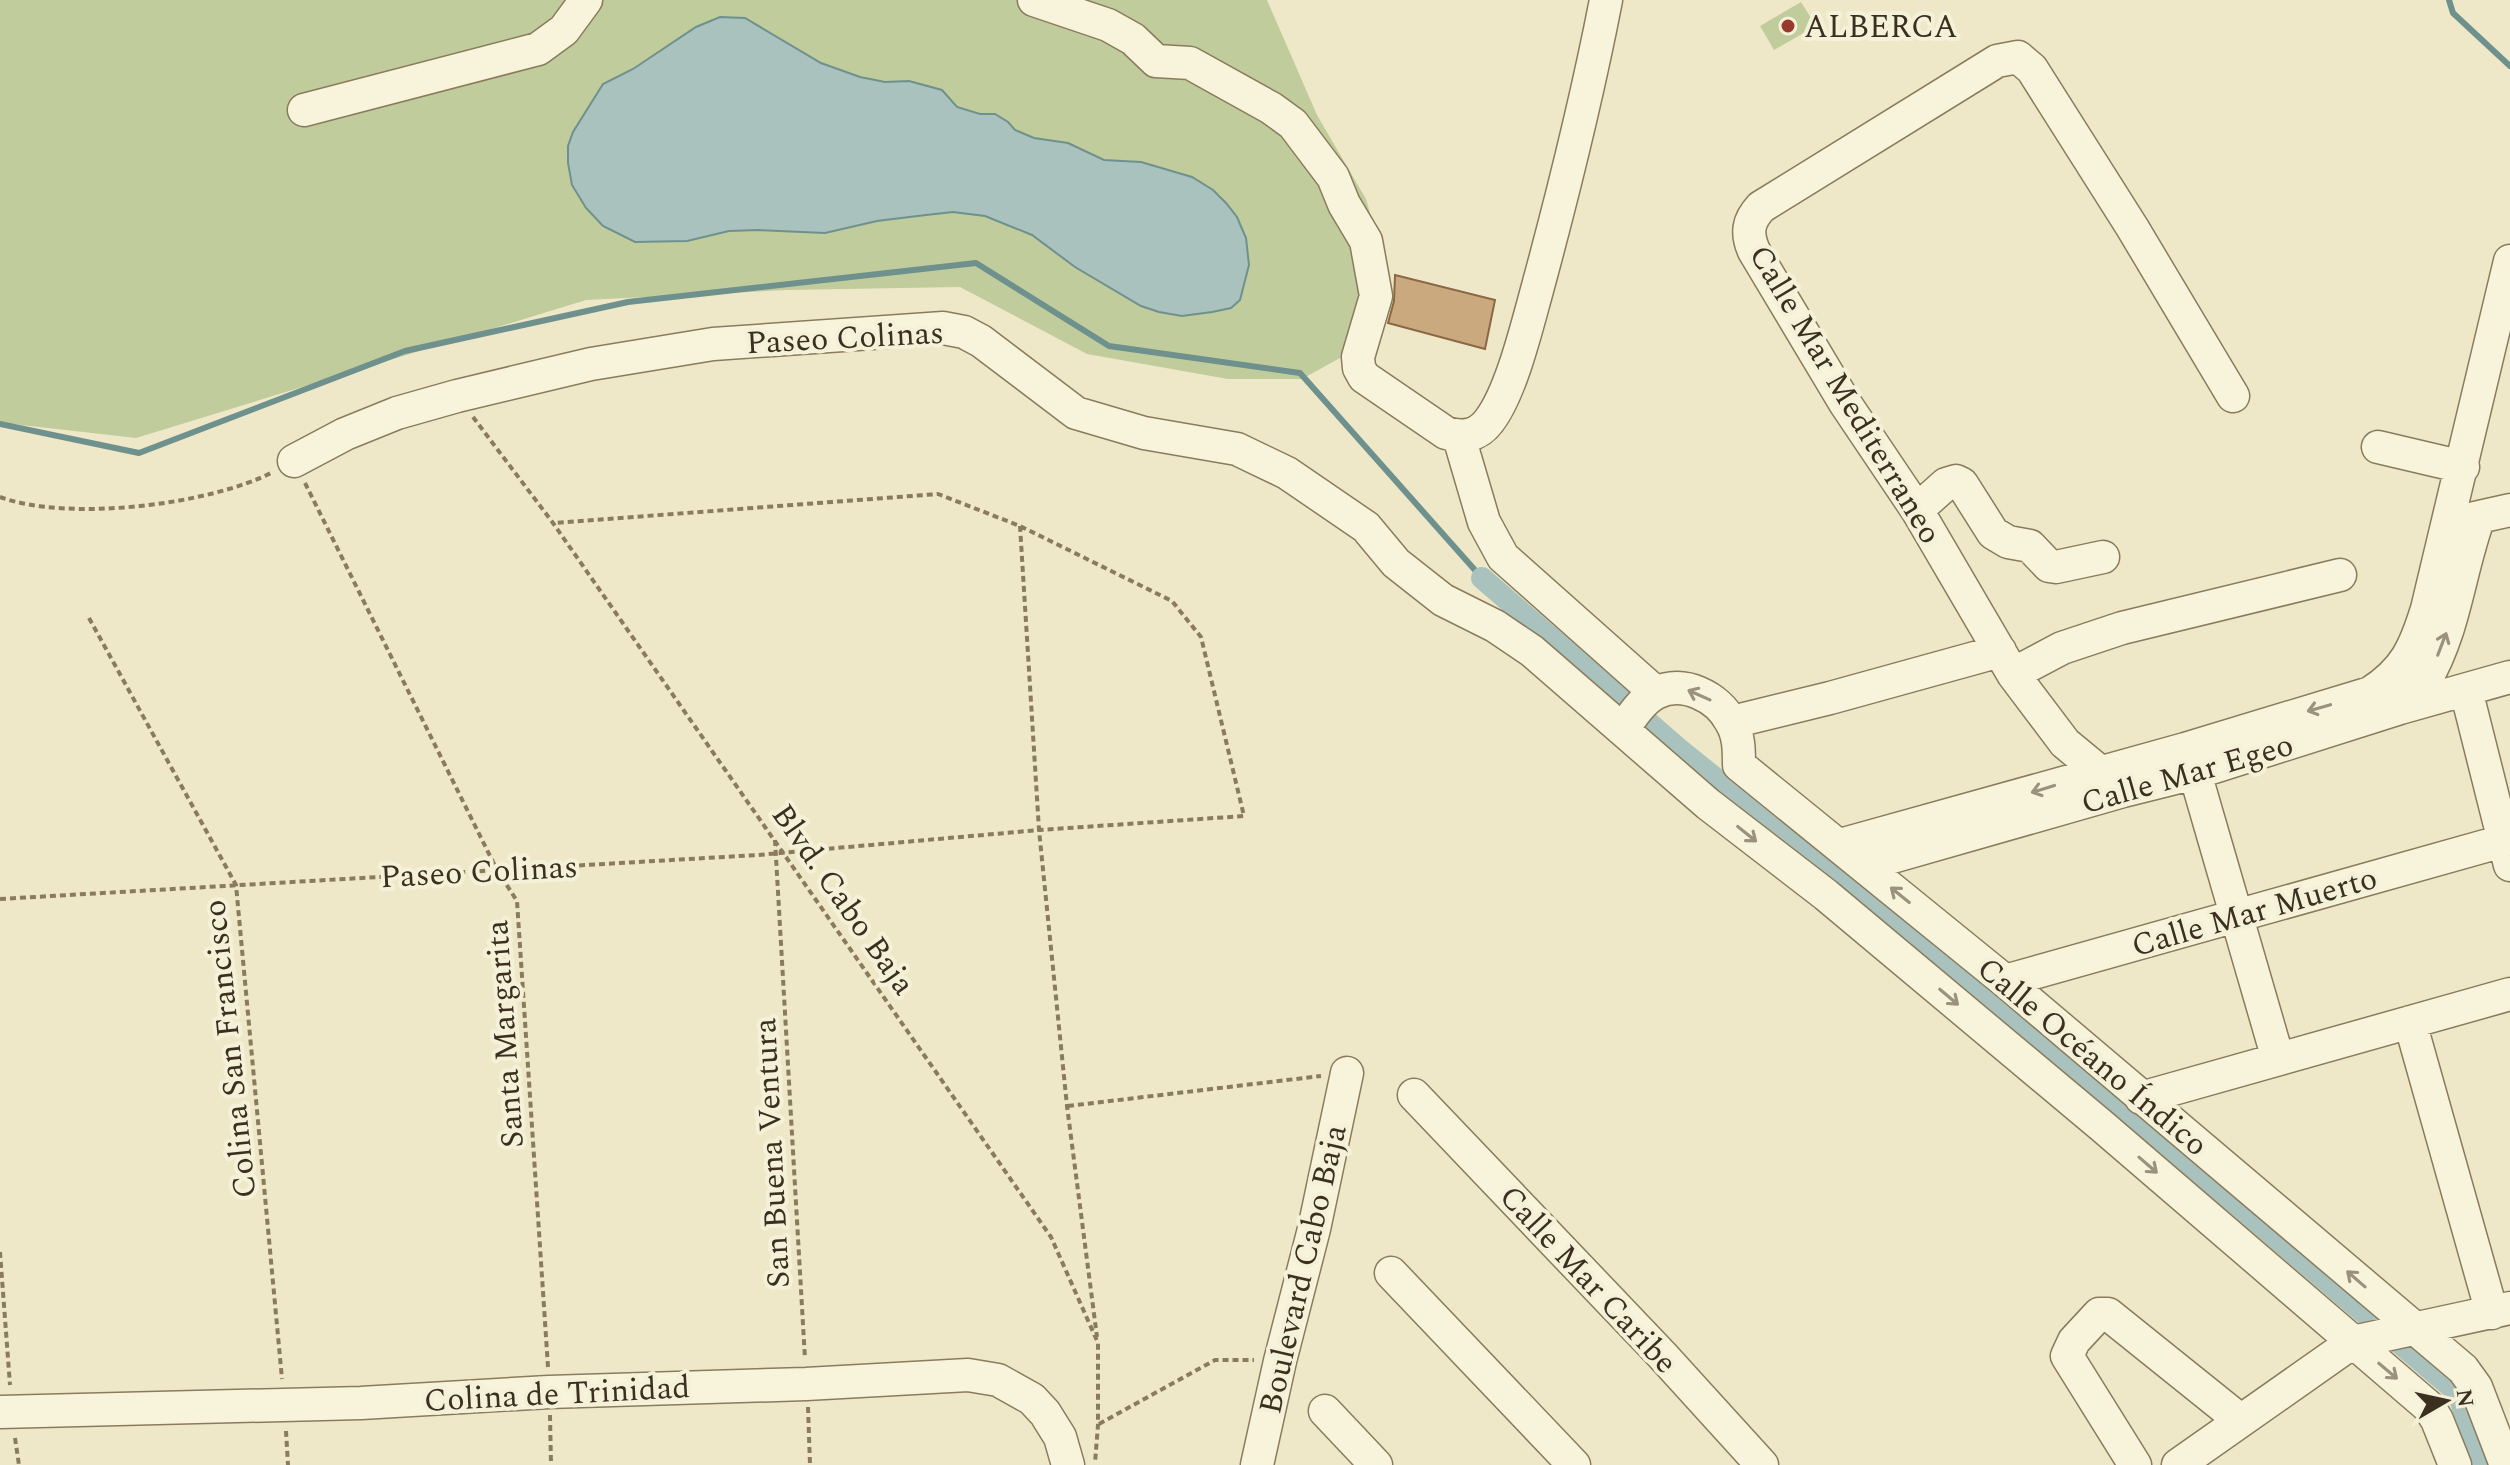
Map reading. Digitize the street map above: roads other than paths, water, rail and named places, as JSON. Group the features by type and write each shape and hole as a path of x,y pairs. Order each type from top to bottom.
{"street":[{"path":"304,110 538,49 564,30 586,0"},
{"path":"1041,1 1108,25 1133,39 1156,61 1190,63 1271,108 1293,124 1333,177 1344,204 1366,241 1376,296 1358,357 1359,368 1364,377 1446,433 1459,437 1480,430 1489,422 1523,344 1585,102 1606,0"},
{"name":"Calle Mar Mediterraneo","path":"2110,781 2065,743 2006,662 1917,510 1845,403 1754,251 1749,236 1750,220 1761,207 1997,61 2018,57 2032,69 2132,227 2233,396"},
{"path":"2396,694 2424,683 2445,641 2465,558 2463,467 2510,261"},
{"name":"Paseo Colinas","path":"294,461 345,434 397,413 591,364 713,344 943,328 964,332 981,341 1076,413 1144,433 1237,449 1287,473 1366,527 1396,563 1443,600 1495,626 1638,712"},
{"path":"1459,437 1484,522 1503,557 1638,712 1673,689 1698,692 1725,712 1732,722 1739,748 1724,784"},
{"path":"2378,447 2463,467"},
{"path":"1917,510 1946,484 1956,481 1962,484 1993,533 2008,542 2030,546 2049,566 2103,557"},
{"path":"2464,520 2510,510"},
{"path":"1732,722 1830,698 2006,662 2062,648 2110,631 2340,575"},
{"name":"Calle Mar Egeo","path":"1852,855 2190,761 2396,694 2466,690 2510,677"},
{"path":"2466,690 2506,853"},
{"name":"Calle Océano Índico","path":"1638,712 1724,784 1826,895 2356,1341 2429,1407 2455,1465"},
{"path":"2190,761 2278,1059"},
{"name":"Calle Océano Índico","path":"1724,784 1852,855 2005,981 2405,1330 2470,1376 2506,1465"},
{"name":"Calle Mar Muerto","path":"2005,981 2236,914 2506,853"},
{"path":"2141,1098 2510,994"},
{"path":"2178,1465 2356,1341 2501,1310 2410,1022"},
{"name":"Boulevard Cabo Baja","path":"1257,1465 1314,1229 1347,1073"},
{"name":"Calle Mar Caribe","path":"1414,1095 1662,1355 1762,1465"},
{"path":"1391,1273 1574,1465"},
{"path":"2135,1465 2067,1356 2074,1341 2099,1314 2108,1314 2240,1420"},
{"name":"Colina de Trinidad","path":"6,1412 285,1406 968,1375 998,1380 1032,1399 1060,1437 1068,1465"},
{"path":"1325,1411 1376,1465"}],"water":[{"path":"720,17 745,18 821,63 860,77 885,82 909,81 942,90 957,107 980,114 995,114 1015,130 1034,138 1068,143 1104,160 1141,162 1192,177 1213,190 1226,203 1237,217 1246,238 1249,265 1240,300 1231,308 1212,312 1182,316 1159,312 1141,306 1075,267 1032,235 985,216 953,212 877,221 825,233 729,231 687,241 635,242 603,226 586,208 572,185 568,146 573,132 603,84 633,69 696,27"}],"waterway":[{"path":"2449,0 2453,13 2510,66"},
{"path":"0,424 139,453 405,351 628,302 976,263 1109,346 1300,373 1482,578"},
{"path":"1482,578 1679,749 2113,1099 2458,1393 2482,1465"}],"place":[{"name":"ALBERCA","path":"1788,26"}]}
